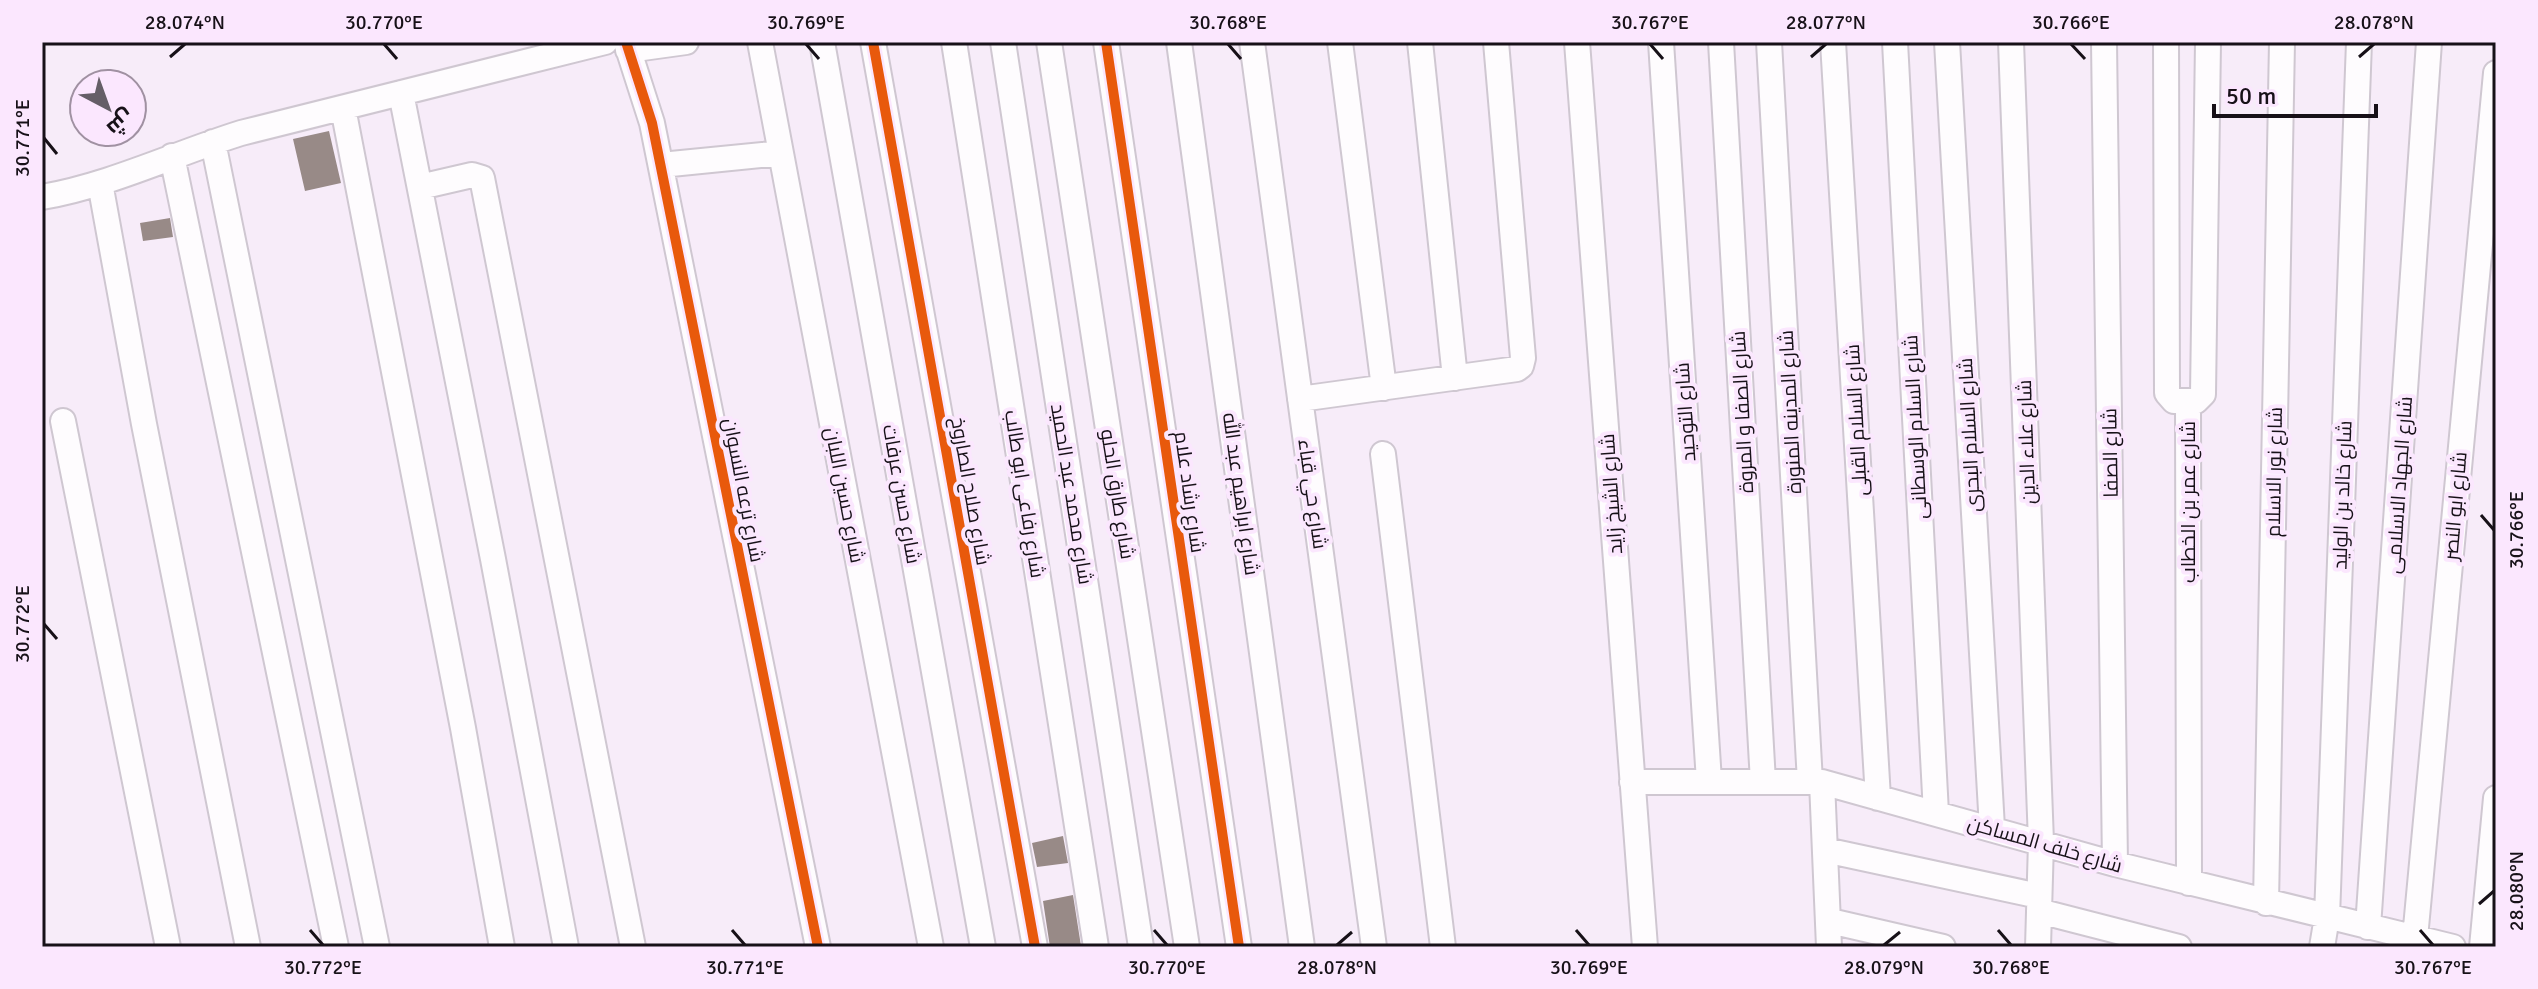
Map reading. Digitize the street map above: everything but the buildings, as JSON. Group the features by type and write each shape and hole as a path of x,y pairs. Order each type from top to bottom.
{"street":[{"path":"42,197 100,183 213,142 401,93 620,45 686,42"},
{"name":"شارع حسين اللبان","path":"760,42 931,947"},
{"name":"شارع حسن عرفات","path":"822,42 983,947"},
{"name":"شارع صلاح الصاروخ","path":"873,42 1035,947"},
{"name":"شارع رفاعى ابو طالب","path":"954,42 1096,947"},
{"name":"شارع محمد عبد الحميد","path":"1003,42 1141,947"},
{"name":"شارع طارق الحلو","path":"1049,42 1187,947"},
{"name":"شارع رشاد علام","path":"1106,42 1239,947"},
{"name":"شارع ابراهيم عبد الله","path":"1179,42 1302,947"},
{"name":"شارع حي قباء","path":"1252,42 1374,947"},
{"path":"1340,42 1384,388"},
{"path":"1420,42 1455,378"},
{"path":"1300,399 1517,369 1523,358 1496,42"},
{"name":"شارع الشيخ زايد","path":"1577,42 1645,947"},
{"name":"شارع التوحيد","path":"1661,42 1709,781"},
{"name":"شارع الصفا و المروة","path":"1721,42 1763,782"},
{"name":"شارع المدينه المنورة","path":"1769,42 1816,782 1830,921 1829,947"},
{"name":"شارع السلام القبلى","path":"1833,42 1878,798"},
{"name":"شارع السلام الوسطانى","path":"1895,42 1936,813"},
{"name":"شارع السلام البحرى","path":"1947,42 1992,828"},
{"name":"شارع علاء الدين","path":"2011,42 2041,842 2038,947"},
{"name":"شارع الصفا","path":"2104,42 2115,864"},
{"name":"شارع عمر بن الخطاب","path":"2166,42 2167,393 2174,401 2188,401 2189,883"},
{"path":"2188,401 2199,400 2203,394 2208,42"},
{"name":"شارع نور الاسلام","path":"2266,903 2282,42"},
{"name":"شارع خالد بن الوليد","path":"2322,947 2327,917 2359,42"},
{"name":"شارع الجهاد الاسلامى","path":"2368,927 2429,42"},
{"name":"شارع ترعه النسوان","path":"620,45 649,111 661,165 818,947"},
{"name":"شارع ابو النصر","path":"2415,938 2496,73"},
{"path":"401,93 566,947"},
{"path":"343,108 502,947"},
{"path":"213,142 377,947"},
{"path":"661,165 781,153"},
{"path":"172,156 336,947"},
{"path":"420,187 472,175 482,178 633,947"},
{"path":"100,183 144,424 248,947"},
{"path":"63,421 168,947"},
{"path":"1383,454 1443,947"},
{"name":"شارع خلف المساكن","path":"1632,782 1816,782 2115,864 2453,947"},
{"path":"2482,947 2496,798"},
{"path":"1825,850 2039,904 2119,940 2179,947"},
{"path":"1830,921 1943,947"}],"cycle path":[{"path":"626,42 652,123 818,947"},
{"path":"873,42 1035,947"},
{"path":"1106,42 1239,947"}]}
